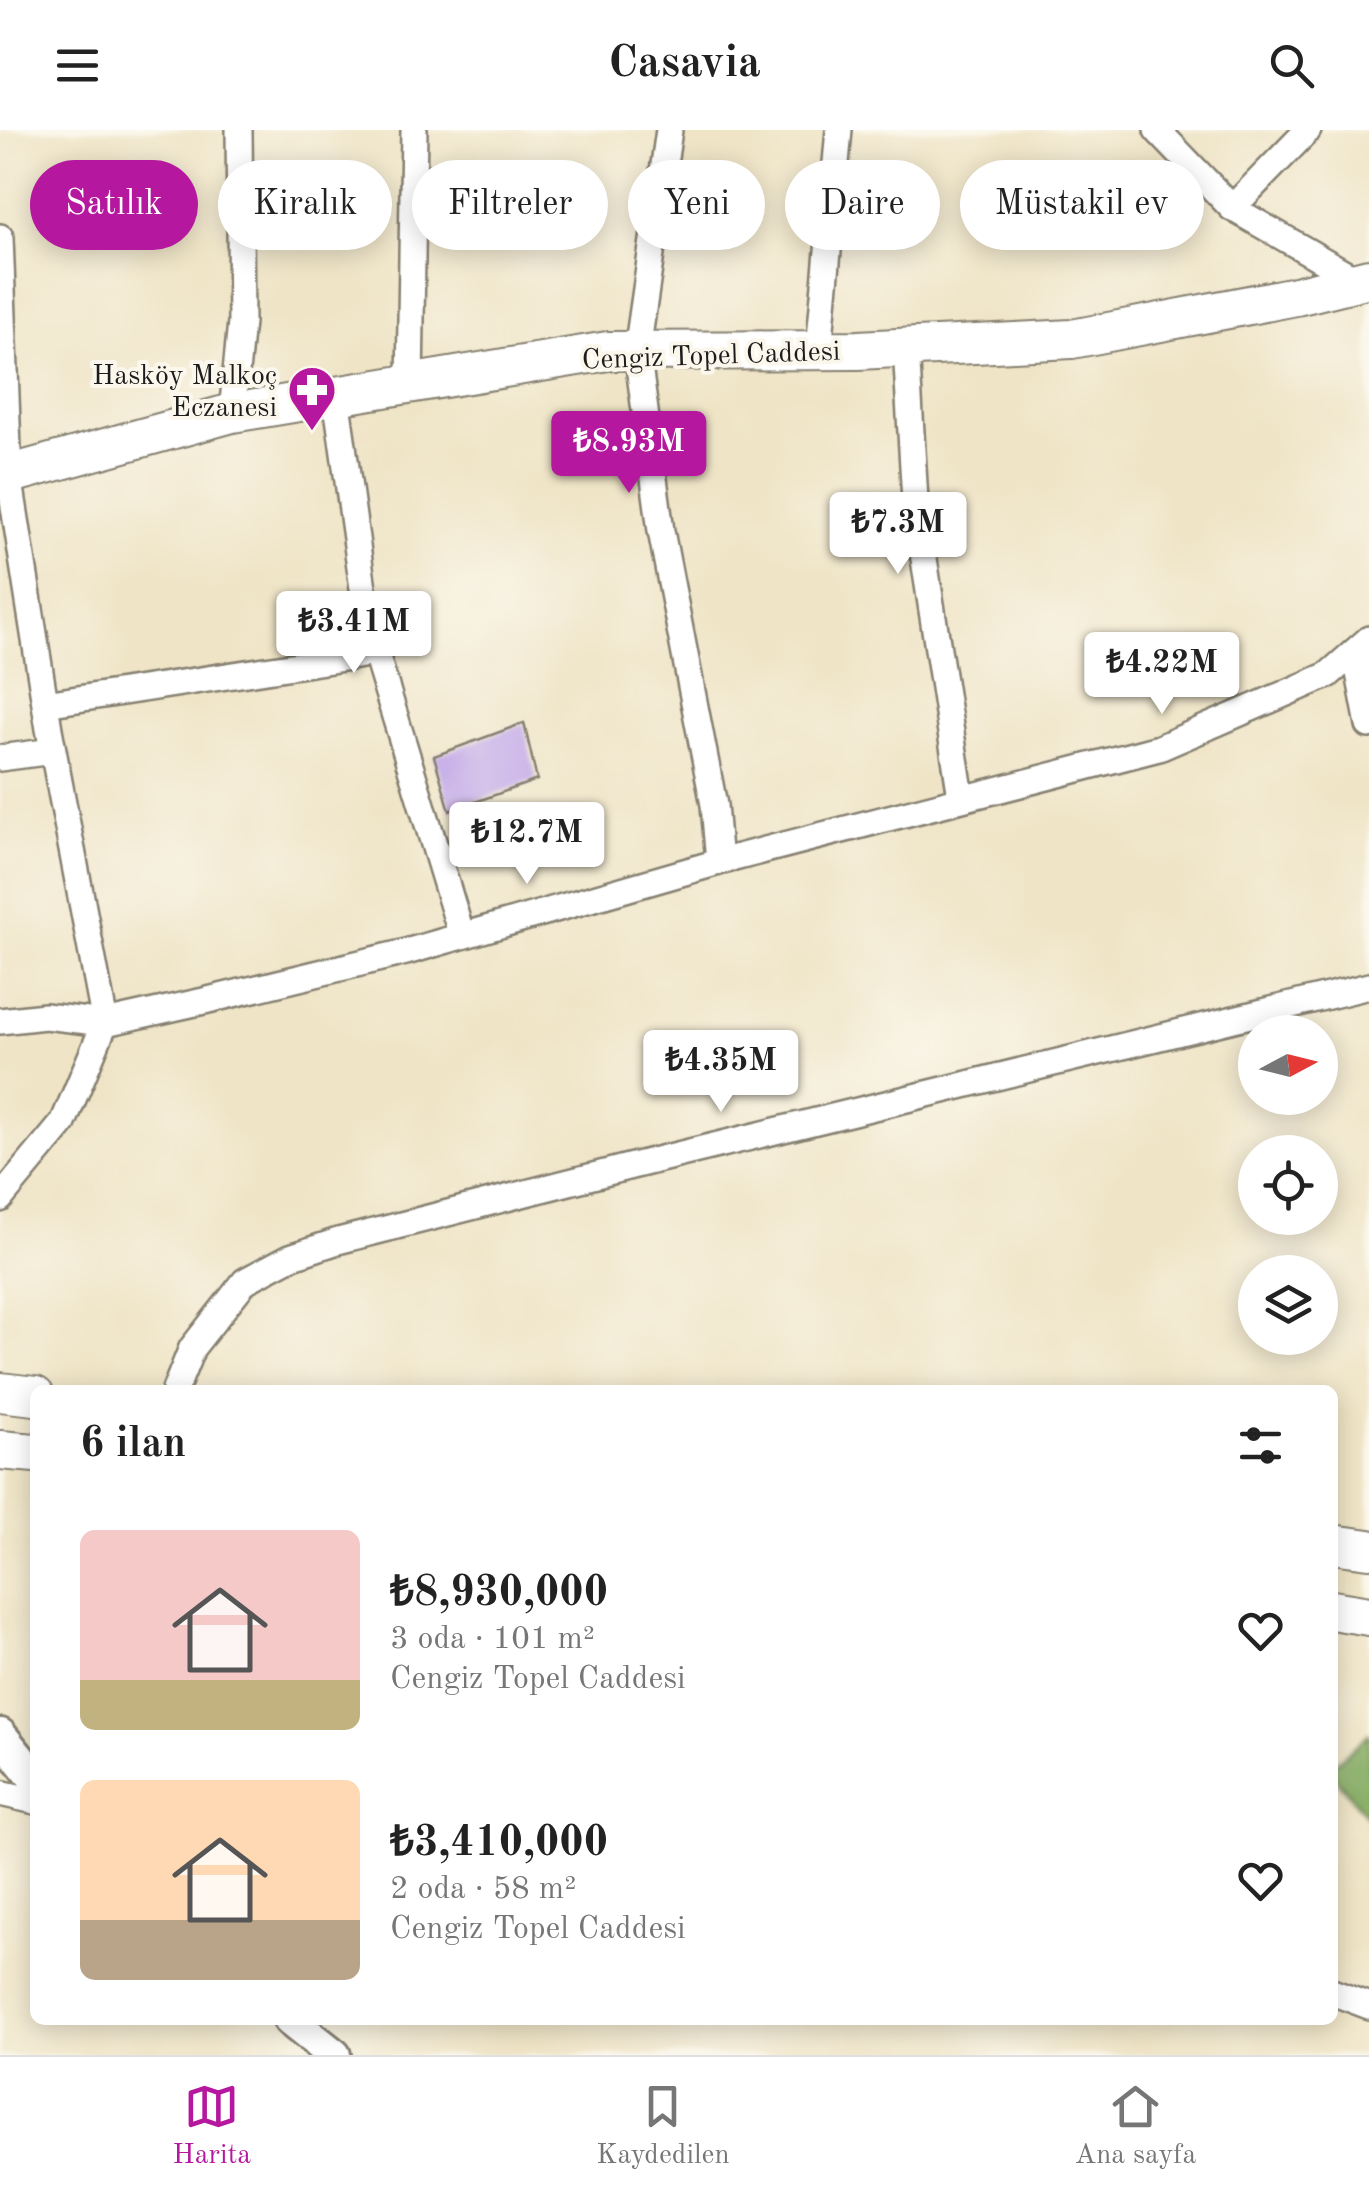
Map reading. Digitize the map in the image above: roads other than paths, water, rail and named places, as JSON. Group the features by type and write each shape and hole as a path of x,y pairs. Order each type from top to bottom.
{"main road":[{"name":"Cengiz Topel Caddesi","path":"5,476 232,413 608,352 906,348 1072,339 1364,280"},
{"path":"0,1392 30,1395"},
{"path":"0,1450 30,1453"},
{"path":"1338,1545 1369,1550"},
{"path":"1338,1611 1369,1616"}],"street":[{"path":"232,413 241,322 238,130"},
{"path":"410,384 414,130"},
{"path":"669,130 638,351 661,531 714,805 719,862"},
{"path":"818,350 840,130"},
{"path":"1157,130 1232,208 1364,280"},
{"path":"1232,208 1308,130"},
{"path":"0,237 5,476 104,1024 63,1123 0,1200"},
{"path":"906,348 915,500 961,798"},
{"path":"336,396 369,632 462,936"},
{"path":"0,1021 45,1016 104,1024 406,952 719,862 1159,748 1328,675 1362,645"},
{"path":"1362,645 1369,725"},
{"path":"45,704 376,653"},
{"path":"0,758 53,751"},
{"path":"178,1385 192,1348 244,1281 290,1257 632,1166 1369,986"},
{"path":"0,1735 30,1772"},
{"path":"0,1793 30,1800"},
{"path":"1338,1994 1369,2006"},
{"path":"296,2025 334,2055"}],"place":[{"name":"Hasköy Malkoç Eczanesi","path":"312,432"}]}
